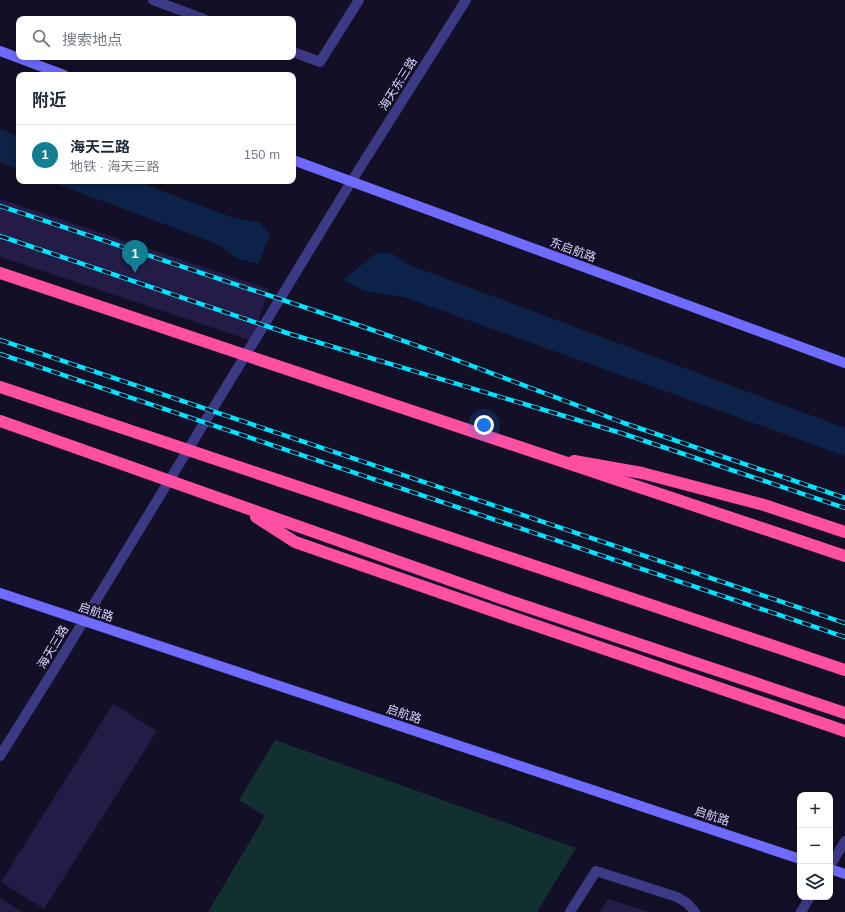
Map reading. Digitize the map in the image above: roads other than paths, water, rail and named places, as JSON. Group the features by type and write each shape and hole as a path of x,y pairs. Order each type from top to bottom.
{"highway":[{"path":"0,273 845,556"},
{"path":"0,386 845,670"},
{"path":"0,421 511,601 845,713"},
{"path":"548,457 642,473 764,505 845,532"},
{"path":"238,505 295,542 845,731"}],"street":[{"path":"153,0 196,16"},
{"path":"296,53 320,62 359,0"},
{"name":"海天东三路","path":"351,182 466,0"},
{"path":"0,51 16,57"},
{"path":"24,60 56,72"},
{"name":"东启航路","path":"296,161 845,363"},
{"name":"海天三路","path":"0,756 351,182"},
{"name":"启航路","path":"0,594 797,858"},
{"path":"832,864 845,841"},
{"path":"833,868 845,874"},
{"path":"570,912 596,871 678,897 688,903 695,912"},
{"path":"801,912 808,900"}],"water":[{"path":"0,129 16,136 16,169 0,162"},
{"path":"57,184 144,184 234,218 259,222 270,235 258,264 239,259 215,243"},
{"path":"391,253 407,264 845,428 845,456 404,297 364,291 343,280 375,254"}],"railway":[{"path":"0,206 364,327 624,423 845,498"},
{"path":"0,236 287,333 621,433 845,508"},
{"path":"0,340 845,623"},
{"path":"0,354 845,637"}],"place":[{"name":"海天三路","path":"135,273"}]}
